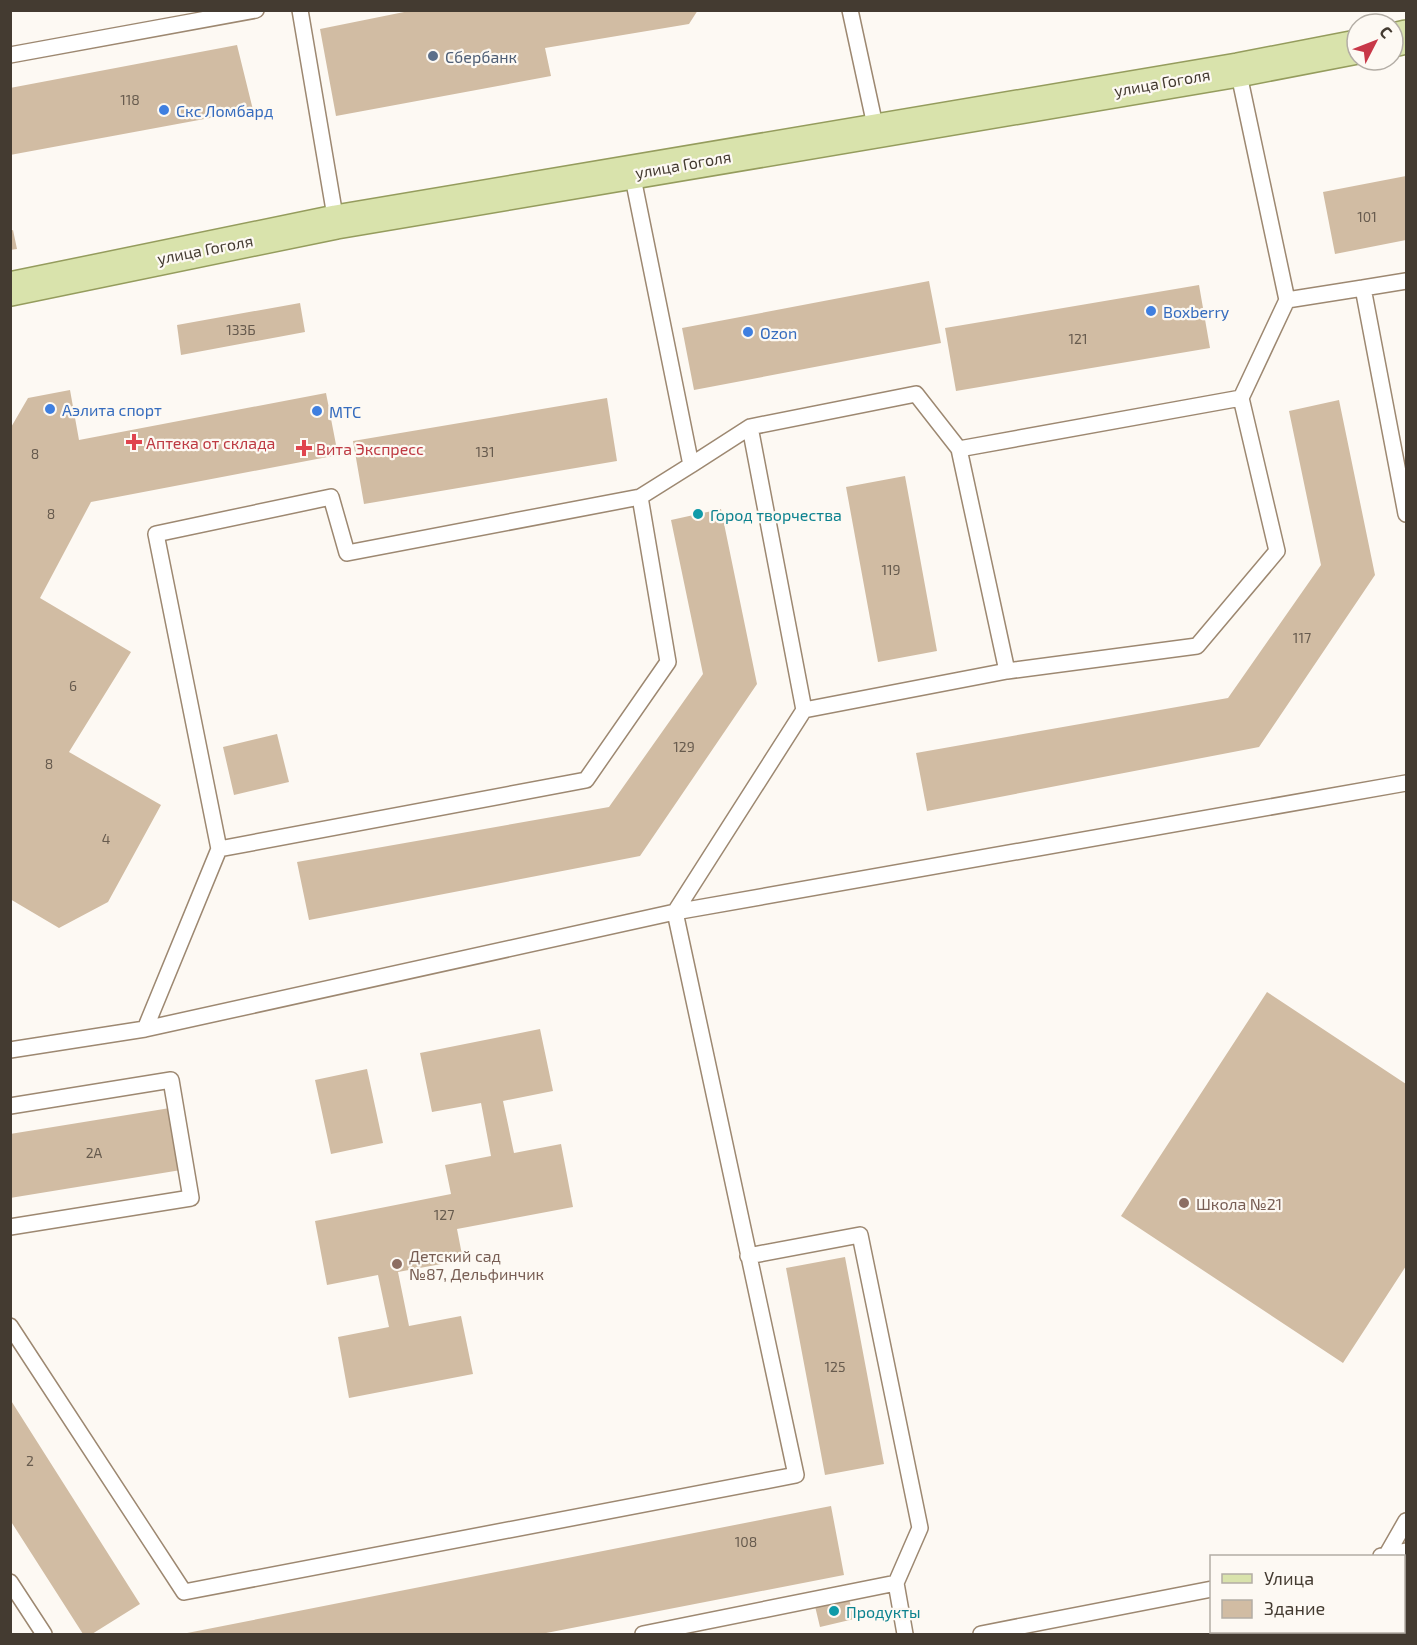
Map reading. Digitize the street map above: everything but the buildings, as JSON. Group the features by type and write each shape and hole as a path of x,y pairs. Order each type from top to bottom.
{"main road":[{"name":"улица Гоголя","path":"10,289 336,222 1238,70 1345,49"}],"lane":[{"path":"10,55 256,10"},
{"path":"300,10 336,222"},
{"path":"850,10 876,130"},
{"path":"804,710 1007,671 1197,646 1277,551 1241,398 1287,300 1238,70"},
{"path":"632,173 691,465"},
{"path":"1287,300 1407,281"},
{"path":"1363,288 1400,450 1407,514"},
{"path":"145,1029 219,849 156,534 331,497 347,553 640,497 750,427 916,394 959,449 1007,671"},
{"path":"959,449 1241,398"},
{"path":"10,1326 184,1592 796,1475 675,912 804,710 750,427"},
{"path":"219,849 586,780 668,662 640,497"},
{"path":"10,1050 145,1029 675,912 1407,783"},
{"path":"10,1106 171,1080 191,1198 10,1227"},
{"path":"748,1256 860,1235 920,1528 896,1584 905,1635"},
{"path":"1384,1555 1407,1521"},
{"path":"1388,1555 1407,1551"},
{"path":"10,1582 44,1635"},
{"path":"643,1635 896,1584"},
{"path":"981,1635 1210,1589"}],"place":[{"name":"Сбербанк","path":"433,56"},
{"name":"Скс Ломбард","path":"164,110"},
{"name":"Boxberry","path":"1151,311"},
{"name":"Ozon","path":"748,332"},
{"name":"Аэлита спорт","path":"50,409"},
{"name":"МТС","path":"317,411"},
{"name":"Аптека от склада","path":"134,442"},
{"name":"Вита Экспресс","path":"304,448"},
{"name":"Город творчества","path":"698,514"},
{"name":"Школа №21","path":"1184,1203"},
{"name":"Детский сад №87, Дельфинчик","path":"397,1264"},
{"name":"Продукты","path":"834,1611"}]}
